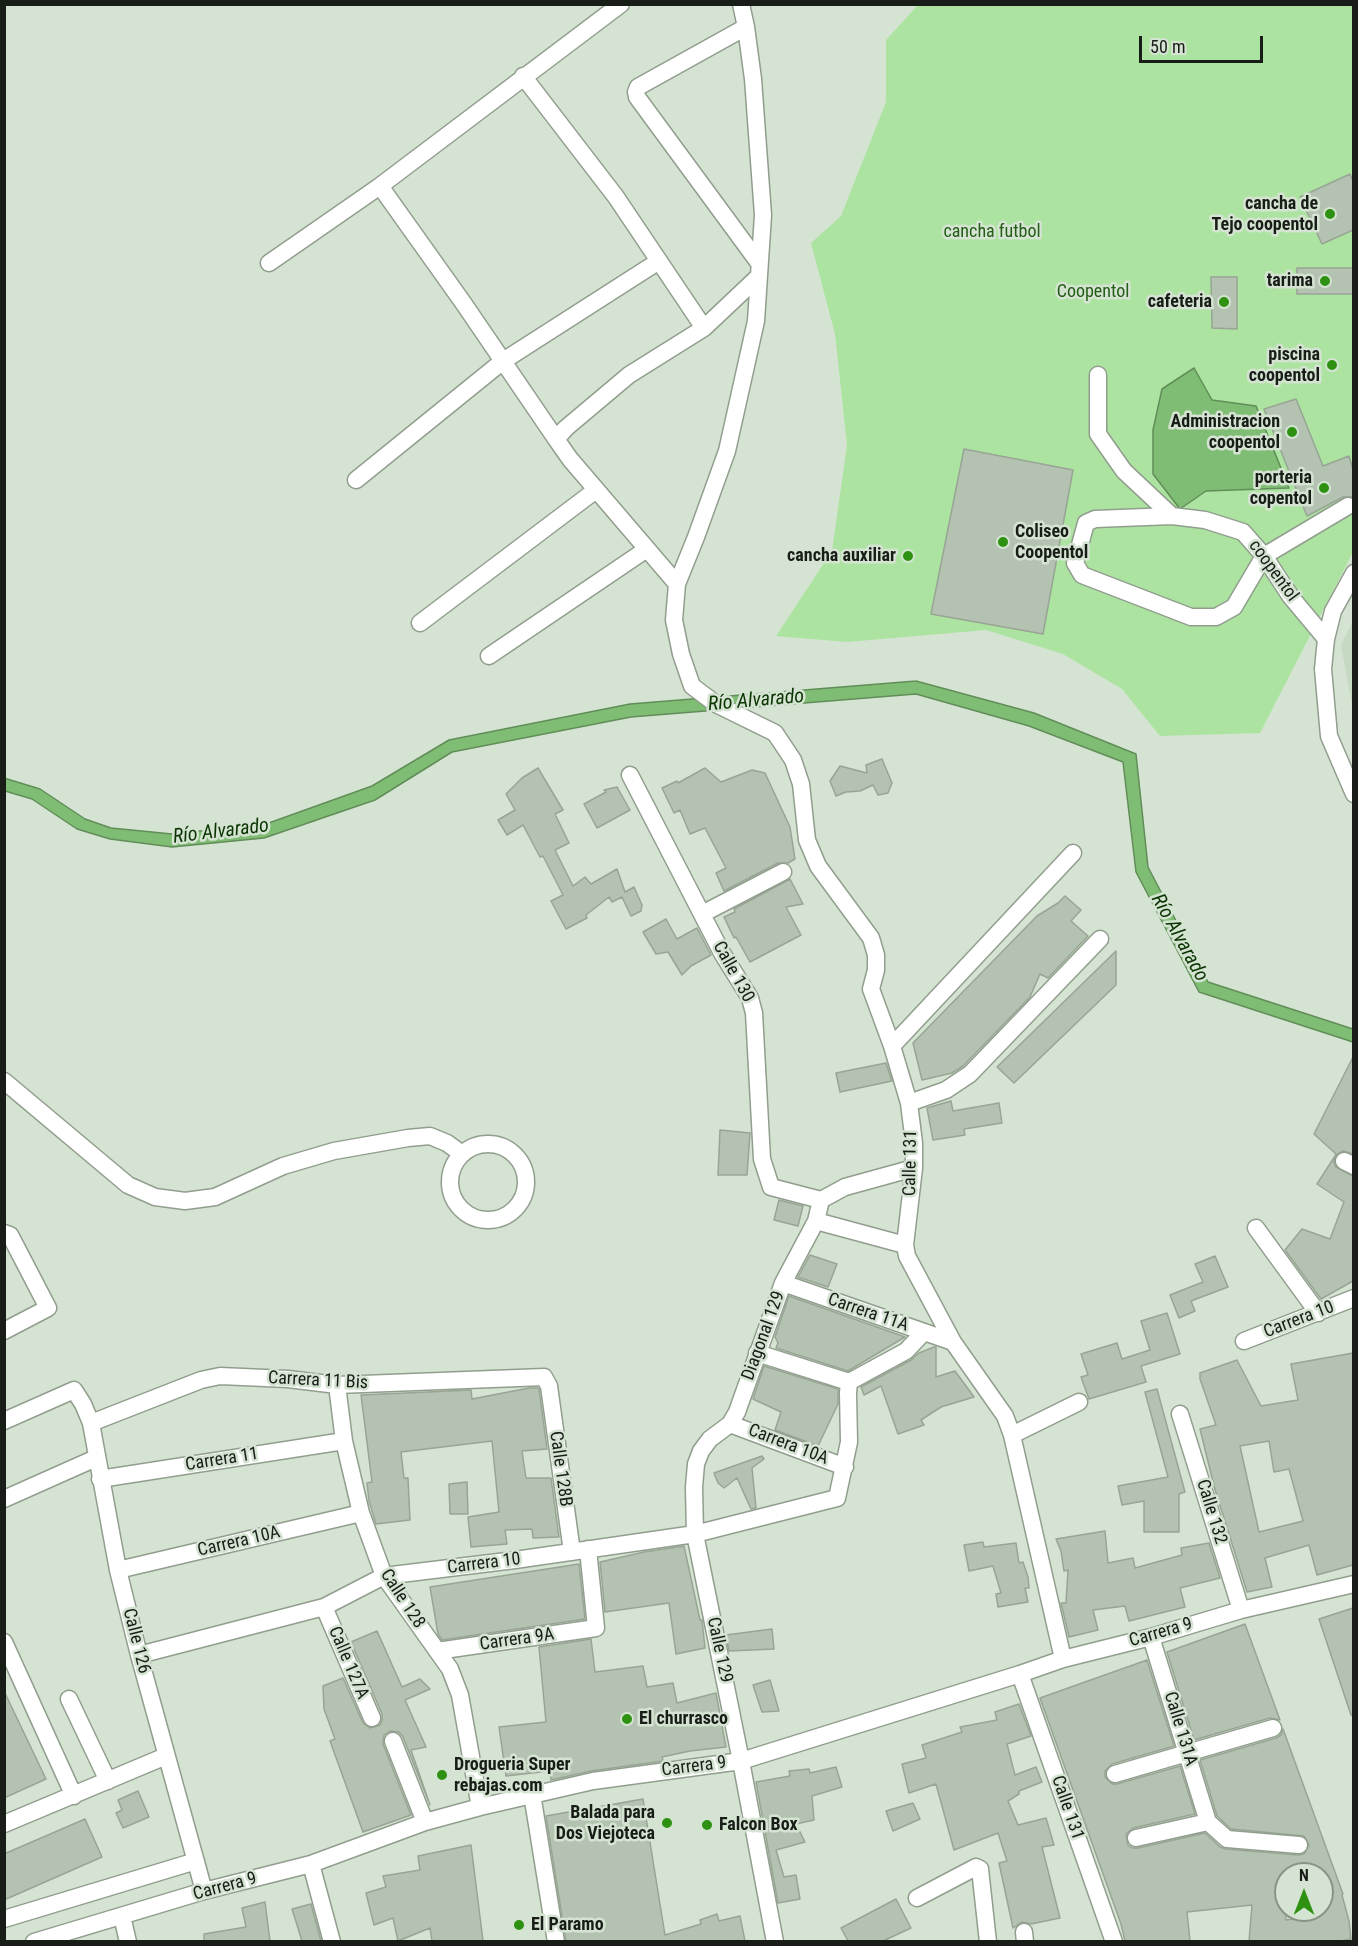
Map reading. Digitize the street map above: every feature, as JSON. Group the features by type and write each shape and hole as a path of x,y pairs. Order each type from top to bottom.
{"street":[{"path":"269,263 380,186 621,4"},
{"name":"Calle 131","path":"741,4 753,79 763,215 756,321 727,451 677,584 674,620 681,654 692,686 716,704 775,733 793,760 801,784 807,840 818,866 872,938 876,955 872,990 909,1103 914,1143 914,1168 905,1245 907,1256 953,1342 1005,1416 1012,1435 1063,1659"},
{"path":"556,439 629,375 704,328 759,270 637,97 636,92 638,87 746,27"},
{"path":"524,76 616,197 704,328"},
{"path":"380,186 556,439 596,490 677,584"},
{"path":"356,480 503,361 659,261"},
{"path":"1098,375 1098,434 1124,471 1172,516"},
{"path":"420,623 596,490"},
{"path":"1264,556 1348,506"},
{"name":"coopentol","path":"1264,556 1234,606 1216,617 1191,617 1082,576 1075,563 1086,523 1095,519 1172,516 1205,520 1244,532 1264,556 1291,597 1326,639"},
{"path":"489,656 647,549"},
{"path":"1353,573 1333,611 1326,639 1323,669 1329,736 1353,794"},
{"name":"Calle 130","path":"630,775 702,914 750,998 754,1012 762,1159 771,1187 821,1200"},
{"path":"892,1046 1073,853"},
{"path":"702,914 783,872"},
{"path":"909,1103 946,1090 970,1074 1100,939"},
{"path":"4,1081 128,1185 155,1197 185,1201 215,1197 283,1166 334,1151 408,1138 430,1136 447,1143 462,1154"},
{"path":"490,1144 500,1146 517,1156 522,1165 526,1184 520,1203 514,1210 506,1216 486,1220 476,1219 459,1208 453,1200 449,1180 455,1161 462,1154 470,1148 490,1144"},
{"path":"821,1200 845,1187 914,1168"},
{"name":"Diagonal 129","path":"696,1464 701,1451 710,1439 730,1424 737,1412 783,1283 816,1221 821,1200"},
{"path":"816,1221 905,1245"},
{"path":"1256,1228 1318,1313"},
{"path":"4,1233 10,1235 48,1308 4,1331"},
{"name":"Carrera 11A","path":"783,1283 953,1342"},
{"name":"Carrera 10","path":"1244,1341 1353,1298"},
{"path":"757,1353 849,1382 906,1351 924,1332"},
{"name":"Carrera 11 Bis","path":"91,1423 201,1380 220,1376 337,1384 539,1376 544,1377 549,1386"},
{"path":"845,1467 849,1442 849,1382"},
{"name":"Calle 128","path":"337,1384 344,1441 361,1513 384,1576 450,1669 460,1695 480,1807"},
{"name":"Calle 128B","path":"549,1386 557,1452 597,1628"},
{"name":"Calle 126","path":"4,1421 74,1390 83,1404 91,1423 118,1570 139,1655 204,1891"},
{"path":"1012,1435 1079,1402"},
{"name":"Calle 132","path":"1180,1414 1241,1610"},
{"name":"Carrera 10A","path":"730,1424 845,1467"},
{"name":"Carrera 11","path":"100,1479 344,1441"},
{"path":"4,1499 96,1458"},
{"name":"Calle 129","path":"696,1464 695,1534 775,1941"},
{"name":"Carrera 10","path":"139,1655 324,1607 384,1576 695,1534 837,1498 845,1467"},
{"name":"Carrera 10A","path":"118,1570 361,1513"},
{"name":"Carrera 9","path":"34,1941 66,1937 122,1916 204,1891 311,1864 425,1822 480,1807 593,1781 741,1761 1063,1659 1241,1610 1353,1584"},
{"name":"Calle 127A","path":"324,1607 372,1718"},
{"name":"Carrera 9A","path":"438,1651 597,1628"},
{"name":"Calle 131A","path":"1151,1636 1208,1822"},
{"path":"4,1642 74,1796"},
{"name":"Calle 131","path":"1020,1674 1114,1941"},
{"path":"69,1700 108,1781"},
{"path":"1115,1774 1273,1728"},
{"path":"393,1741 425,1822"},
{"path":"4,1824 166,1756"},
{"path":"532,1794 556,1941"},
{"path":"1136,1838 1208,1822 1227,1839 1299,1845"},
{"path":"4,1919 196,1861"},
{"path":"311,1864 332,1941"},
{"path":"917,1899 976,1868 980,1869 988,1941"},
{"path":"122,1916 128,1941"}],"shaded area":[{"path":"1354,622 1353,710 1341,645"}],"green space":[{"name":"Coopentol","path":"918,5 1353,5 1353,552 1260,733 1160,736 1122,689 1063,654 986,630 847,642 776,636 832,551 847,445 835,334 811,243 841,216 886,102 886,40"}],"water":[{"path":"1194,368 1212,400 1256,406 1289,488 1206,491 1180,509 1153,474 1153,430 1162,389"},
{"name":"Río Alvarado","path":"916,681 1034,713 1136,754 1148,867 1208,982 1353,1029 1353,1042 1199,992 1136,872 1123,762 1029,726 916,694 631,717 452,752 375,800 264,838 172,847 110,839 77,829 32,799 5,791 4,778 40,789 85,819 111,828 172,834 266,824 372,786 449,740 630,704"}],"building":[{"name":"cancha de Tejo coopentol","path":"1350,174 1353,181 1353,230 1322,244 1300,197"},
{"name":"tarima","path":"1297,268 1353,268 1353,294 1297,294"},
{"name":"cafeteria","path":"1211,277 1237,277 1237,329 1212,328"},
{"path":"1296,399 1323,466 1349,456 1353,470 1353,497 1343,497 1307,516 1264,409"},
{"name":"Coliseo Coopentol","path":"964,449 1073,470 1043,634 931,614"},
{"path":"882,759 892,783 888,793 878,795 873,785 860,791 846,792 836,796 830,781 840,766 867,773 866,765"},
{"path":"538,768 563,810 555,814 569,843 555,850 573,886 585,877 591,884 617,869 625,892 634,887 642,905 641,911 631,916 622,897 612,902 609,897 586,915 587,918 566,929 551,901 563,895 543,856 540,857 523,825 507,835 498,820 515,810 506,794 522,778"},
{"path":"705,768 721,782 752,770 765,773 790,827 795,859 788,863 778,863 724,891 716,873 726,868 705,828 690,834 680,810 674,813 662,788 677,781 678,783"},
{"path":"617,787 630,810 597,828 584,804 606,792 604,790"},
{"path":"790,879 803,904 786,907 801,935 750,962 736,937 734,938 724,917 735,912 734,909"},
{"path":"1065,896 1081,910 1071,921 1088,936 1048,978 1040,974 1030,997 963,1066 952,1073 922,1080 913,1043 1037,916"},
{"path":"666,919 677,939 697,928 711,955 691,966 682,975 668,952 656,954 643,932"},
{"path":"1116,951 1116,985 1014,1083 997,1067"},
{"path":"1353,1057 1353,1154 1343,1151 1335,1156 1336,1154 1314,1134"},
{"path":"886,1063 892,1081 840,1092 836,1073"},
{"path":"951,1101 953,1111 999,1103 1002,1123 964,1129 965,1135 933,1140 927,1108"},
{"path":"720,1130 750,1133 747,1175 718,1175"},
{"path":"1335,1156 1336,1167 1353,1176 1353,1281 1321,1299 1285,1250 1302,1229 1330,1239 1344,1202 1317,1184"},
{"path":"779,1200 803,1206 798,1226 774,1220"},
{"path":"810,1255 837,1264 828,1287 798,1277"},
{"path":"1215,1256 1228,1287 1191,1301 1195,1311 1179,1318 1170,1295 1203,1282 1195,1264"},
{"path":"789,1296 905,1337 848,1371 776,1348 778,1343 775,1337"},
{"path":"1167,1313 1180,1354 1141,1366 1146,1382 1089,1399 1081,1377 1088,1375 1081,1354 1117,1343 1122,1359 1150,1350 1141,1321"},
{"path":"936,1347 936,1377 955,1371 974,1397 941,1407 921,1420 924,1425 898,1434 881,1386 864,1395 861,1387 911,1360 919,1353"},
{"path":"1353,1353 1353,1565 1317,1575 1309,1545 1265,1558 1272,1587 1247,1592 1214,1486 1200,1429 1216,1425 1200,1373 1237,1360 1261,1406 1298,1400 1291,1364","holes":["1269,1441 1274,1472 1289,1469 1303,1521 1259,1532 1240,1446"]},
{"path":"764,1366 838,1389 838,1404 818,1446 775,1430 781,1412 753,1399"},
{"path":"529,1388 539,1389 547,1449 522,1451 526,1478 551,1478 559,1537 533,1538 532,1529 505,1530 507,1544 471,1547 468,1517 499,1512 492,1441 401,1452 404,1478 408,1478 410,1520 376,1524 369,1501 367,1483 372,1482 361,1395 471,1390 472,1399"},
{"path":"1157,1389 1185,1492 1179,1494 1179,1532 1144,1532 1144,1501 1122,1505 1118,1486 1168,1477 1145,1392"},
{"path":"762,1456 764,1459 752,1468 756,1508 751,1509 737,1478 724,1488 718,1483 714,1473"},
{"path":"467,1482 468,1514 450,1514 449,1484"},
{"path":"1105,1531 1108,1563 1133,1558 1135,1568 1182,1555 1181,1548 1209,1543 1220,1578 1180,1588 1185,1607 1129,1621 1125,1606 1093,1610 1098,1630 1069,1637 1061,1603 1066,1603 1068,1570 1064,1571 1061,1551 1056,1539"},
{"path":"983,1542 984,1547 1016,1543 1019,1563 1023,1562 1028,1577 1029,1588 1025,1588 1028,1602 998,1607 996,1594 1001,1593 993,1566 969,1571 964,1545"},
{"path":"684,1546 700,1620 702,1620 705,1648 676,1654 669,1603 605,1612 600,1562"},
{"path":"579,1564 585,1619 442,1640 438,1634 430,1587"},
{"path":"1353,1608 1353,1715 1351,1715 1319,1619"},
{"path":"1245,1624 1280,1720 1270,1718 1194,1740 1167,1652"},
{"path":"772,1629 774,1649 729,1651 726,1635"},
{"path":"377,1631 402,1687 420,1679 430,1689 405,1700 426,1747 411,1750 430,1805 403,1737 399,1732 390,1731 384,1735 383,1744 411,1815 363,1832 330,1741 335,1739 324,1709 323,1686 343,1678 363,1723 370,1728 380,1725 382,1714 351,1642"},
{"path":"591,1639 595,1672 643,1666 647,1687 673,1683 677,1703 716,1693 726,1747 690,1751 662,1757 663,1761 591,1771 551,1780 550,1771 506,1776 499,1727 546,1722 539,1647"},
{"path":"1147,1660 1174,1746 1112,1764 1105,1771 1105,1777 1112,1784 1117,1784 1180,1766 1195,1814 1133,1828 1126,1834 1128,1845 1138,1848 1205,1833 1220,1847 1226,1849 1304,1854 1309,1845 1304,1836 1231,1829 1217,1816 1200,1760 1276,1738 1281,1735 1283,1729 1331,1862 1274,1862 1274,1922 1334,1922 1334,1869 1343,1894 1351,1939 1341,1941 1249,1941 1252,1905 1187,1912 1190,1941 1125,1941 1121,1924 1040,1698"},
{"path":"770,1680 779,1711 762,1712 753,1685"},
{"path":"4,1691 46,1779 4,1798"},
{"path":"1019,1704 1031,1736 1007,1744 1015,1775 1036,1767 1042,1782 1019,1791 1019,1794 1008,1801 1018,1825 1046,1818 1054,1845 1042,1847 1060,1918 1031,1924 1022,1922 1013,1928 999,1863 1007,1861 998,1833 954,1850 936,1784 909,1793 902,1764 926,1758 922,1745 962,1732 960,1727 997,1720 995,1712"},
{"path":"836,1767 842,1787 812,1796 814,1820 796,1824 805,1842 776,1850 784,1877 796,1875 800,1899 778,1903 756,1782 790,1776 789,1771 809,1769 810,1773"},
{"path":"138,1791 149,1817 123,1828 116,1813 122,1810 118,1800"},
{"path":"643,1799 665,1935 701,1924 700,1920 717,1914 719,1921 740,1916 745,1941 566,1941 546,1816"},
{"path":"913,1803 920,1819 893,1831 886,1811"},
{"path":"85,1819 102,1857 4,1900 4,1854"},
{"path":"471,1845 483,1941 432,1941 430,1928 398,1941 393,1918 374,1925 366,1893 386,1887 383,1876 420,1870 418,1856"},
{"path":"896,1899 911,1928 883,1941 848,1941 841,1928"},
{"path":"265,1902 270,1941 204,1941 204,1934 246,1927 242,1908"},
{"path":"311,1904 321,1941 302,1941 292,1909"}],"place":[{"name":"cancha de Tejo coopentol","path":"1330,214"},
{"name":"tarima","path":"1325,281"},
{"name":"cafeteria","path":"1224,302"},
{"name":"piscina coopentol","path":"1332,365"},
{"name":"Administracion coopentol","path":"1292,432"},
{"name":"porteria copentol","path":"1324,488"},
{"name":"Coliseo Coopentol","path":"1003,542"},
{"name":"cancha auxiliar","path":"908,556"},
{"name":"El churrasco","path":"627,1719"},
{"name":"Drogueria Super rebajas.com","path":"442,1775"},
{"name":"Balada para Dos Viejoteca","path":"667,1823"},
{"name":"Falcon Box","path":"707,1825"},
{"name":"El Paramo","path":"519,1925"}],"park label":[{"name":"cancha futbol","path":"992,232"}]}
